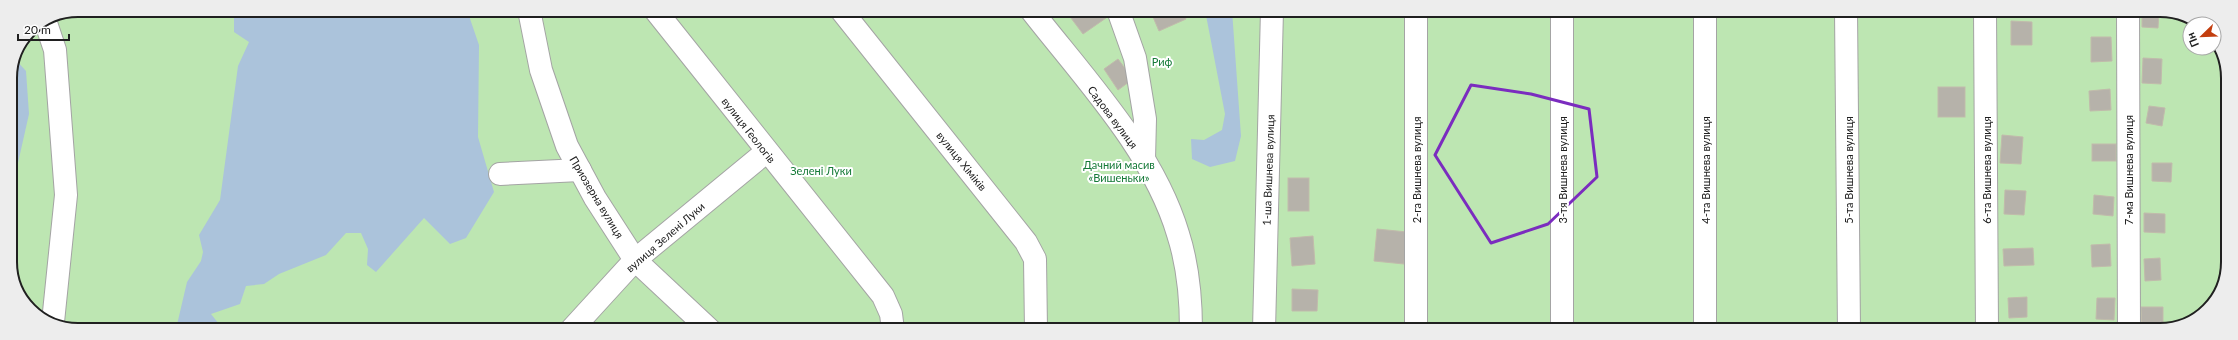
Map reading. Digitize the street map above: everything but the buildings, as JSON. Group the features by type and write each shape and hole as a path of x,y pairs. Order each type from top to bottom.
{"street":[{"name":"Приозерна вулиця","path":"530,17 541,70 566,146 595,198 635,260 702,323"},
{"name":"вулиця Геологів","path":"660,17 766,152 883,296 891,314 892,323"},
{"name":"вулиця Хіміків","path":"846,17 1026,242 1036,260 1036,323"},
{"name":"Садова вулиця","path":"1036,17 1112,114 1144,159 1178,233 1186,265 1190,323"},
{"path":"1120,17 1134,58 1145,119 1144,159"},
{"name":"1-ша Вишнева вулиця","path":"1264,323 1272,17"},
{"name":"2-га Вишнева вулиця","path":"1416,17 1416,323"},
{"name":"3-тя Вишнева вулиця","path":"1562,17 1562,323"},
{"name":"4-та Вишнева вулиця","path":"1705,17 1705,323"},
{"name":"5-та Вишнева вулиця","path":"1846,17 1849,323"},
{"name":"6-та Вишнева вулиця","path":"1985,17 1987,323"},
{"name":"7-ма Вишнева вулиця","path":"2128,17 2129,323"},
{"path":"47,26 55,50 66,195 54,318"},
{"name":"вулиця Зелені Луки","path":"577,323 635,260 766,152"},
{"path":"500,174 580,170"}],"highlighted area":[{"path":"1471,85 1531,94 1589,109 1597,177 1548,224 1491,243 1457,193 1435,155"}],"green space":[{"name":"Дачний масив «Вишеньки»","path":"2160,17 2182,21 2182,56 2217,56 2220,66 2221,262 2219,278 2215,289 2208,299 2200,308 2190,315 2172,322 78,323 62,321 51,317 41,310 25,292 18,274 18,66 27,44 35,35 44,27 66,18"}],"water":[{"path":"234,17 469,17 479,45 478,137 494,192 466,238 450,244 424,218 376,272 367,265 368,249 361,233 346,233 326,255 279,274 264,284 246,286 240,304 211,314 218,323 177,323 187,282 201,261 203,252 199,235 220,200 238,66 249,42 234,32"},
{"path":"1206,17 1232,17 1241,136 1235,161 1210,167 1192,159 1191,139 1204,140 1222,130 1225,114"},
{"path":"19,63 26,71 29,114 17,167 17,78"}],"park label":[{"name":"Риф","path":"1162,61"},
{"name":"Зелені Луки","path":"821,170"}]}
